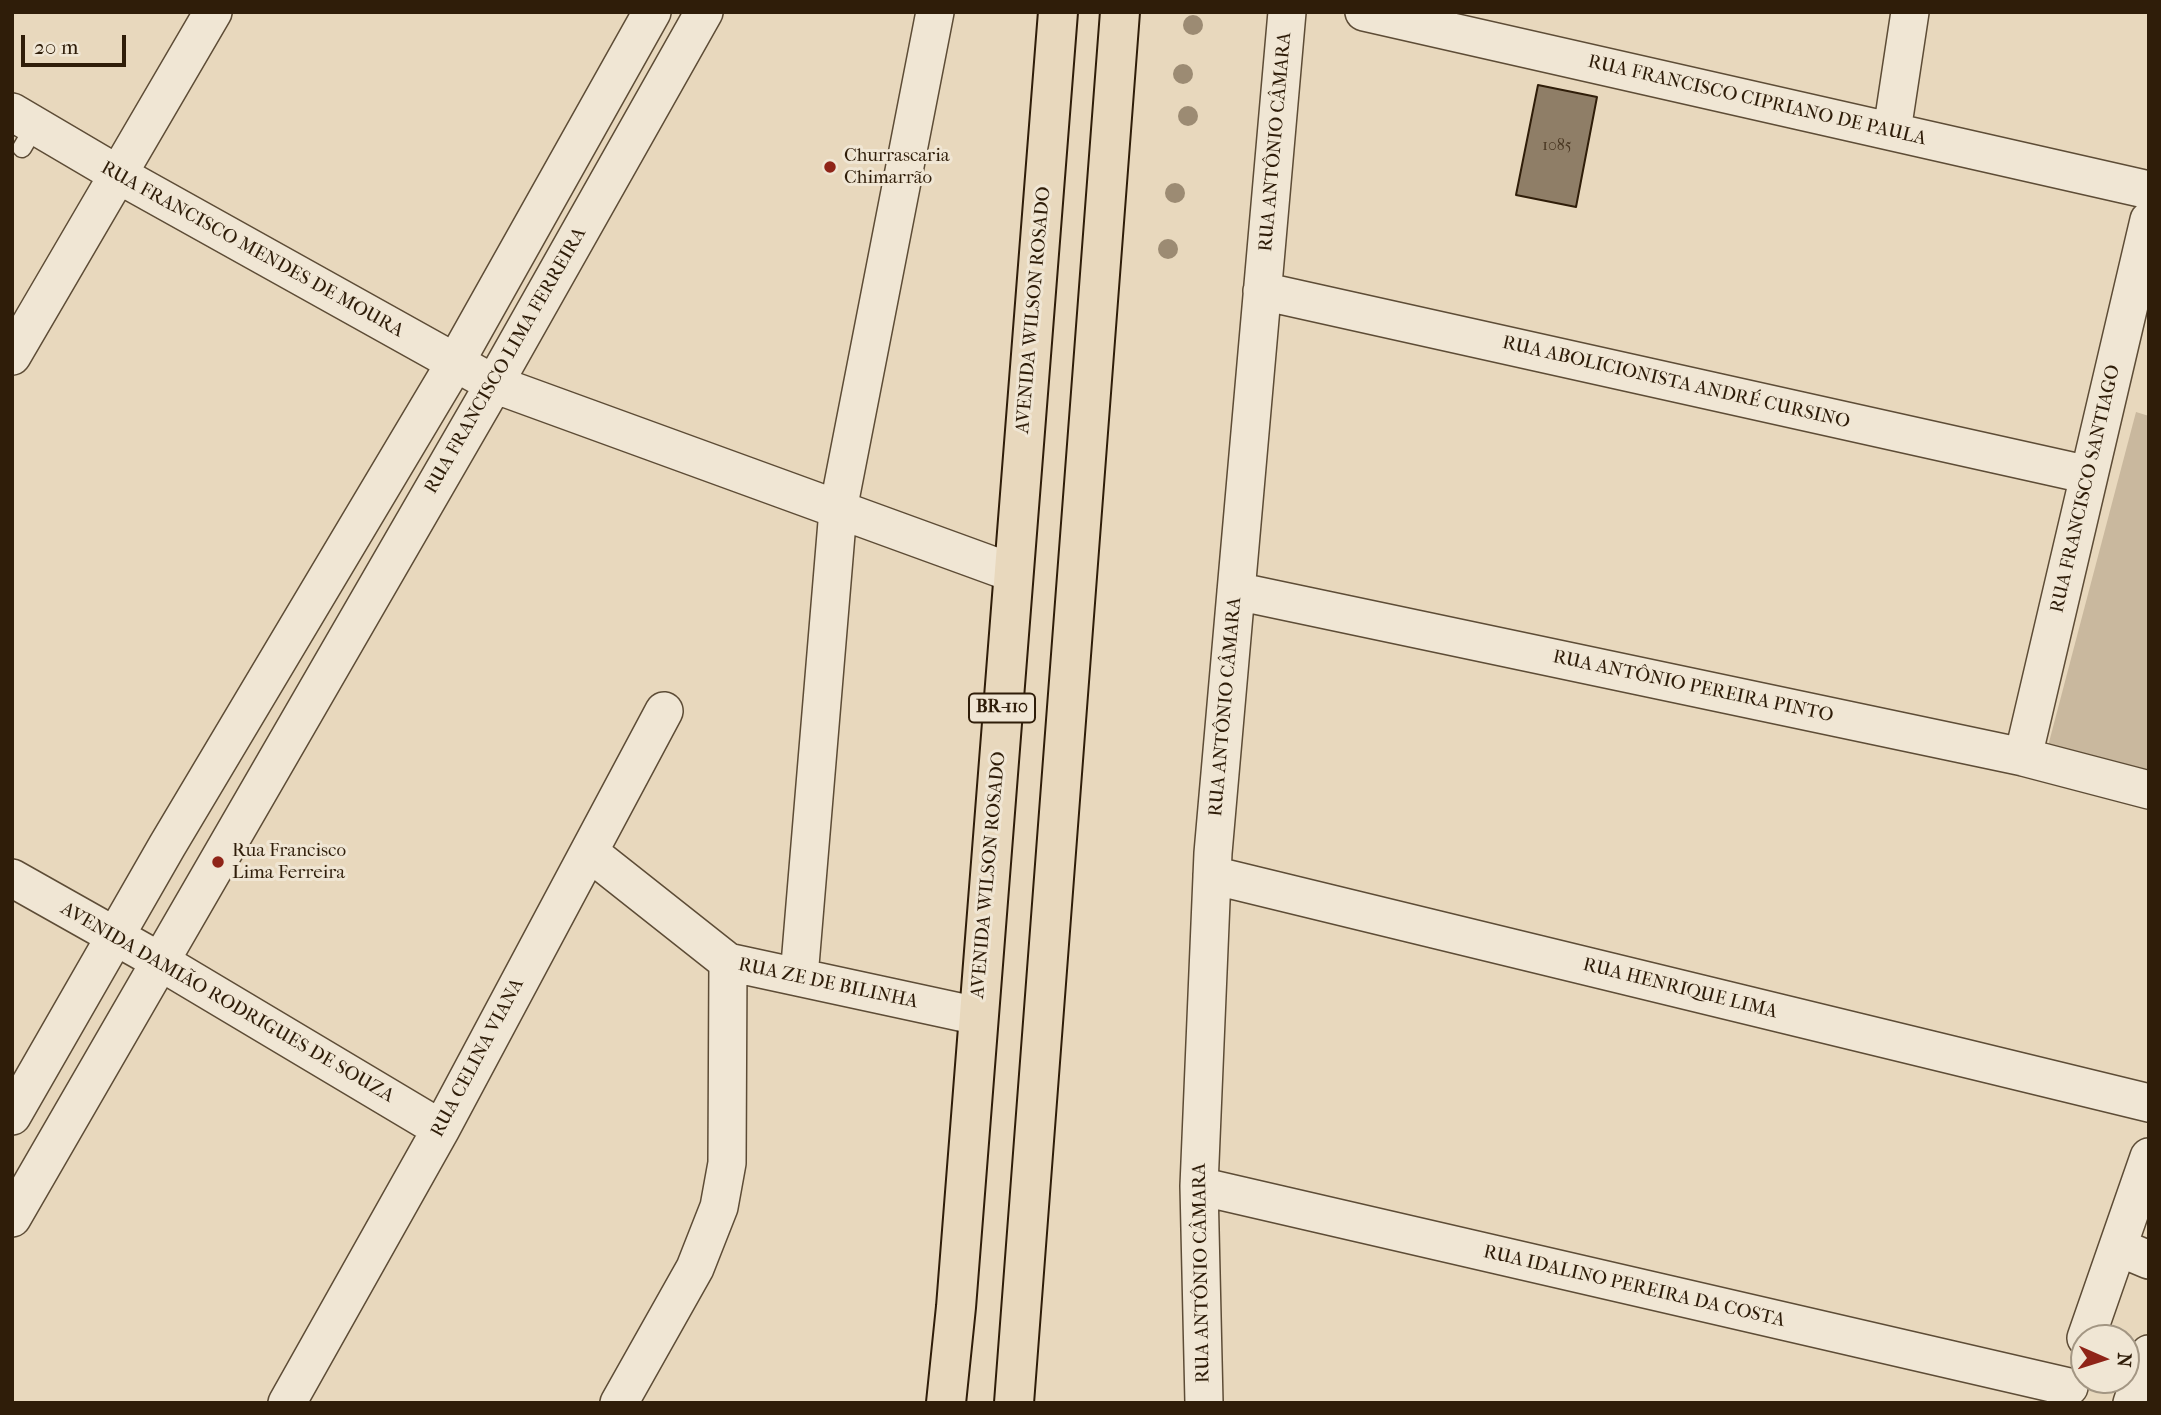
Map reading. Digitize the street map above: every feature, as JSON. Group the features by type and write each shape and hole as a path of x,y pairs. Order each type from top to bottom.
{"highway":[{"name":"AVENIDA WILSON ROSADO","path":"946,1403 956,1307 1058,12"},
{"path":"1014,1403 1120,12"}],"street":[{"path":"12,356 213,12"},
{"path":"12,1116 114,936 455,363 652,12"},
{"name":"RUA FRANCISCO LIMA FERREIRA","path":"16,1201 161,962 494,384 704,12"},
{"path":"799,977 838,510 935,12"},
{"name":"RUA ANTÔNIO CÂMARA","path":"1203,1403 1199,1186 1212,875 1287,12"},
{"name":"RUA FRANCISCO CIPRIANO DE PAULA","path":"1364,12 2149,190"},
{"path":"1892,131 1910,12"},
{"path":"616,78 654,102"},
{"name":"RUA FRANCISCO MENDES DE MOURA","path":"23,129 118,176 494,384 1013,573"},
{"name":"RUA FRANCISCO SANTIAGO","path":"2023,757 2149,220"},
{"name":"RUA ABOLICIONISTA ANDRÉ CURSINO","path":"1262,291 2089,475"},
{"name":"RUA ANTÔNIO PEREIRA PINTO","path":"1236,591 2023,757 2149,790"},
{"path":"317,592 357,620"},
{"name":"RUA CELINA VIANA","path":"288,1403 441,1129 664,711"},
{"name":"RUA ZE DE BILINHA","path":"589,852 728,962 978,1016"},
{"name":"RUA HENRIQUE LIMA","path":"1212,875 2149,1102"},
{"name":"AVENIDA DAMIÃO RODRIGUES DE SOUZA","path":"12,878 161,962 441,1129"},
{"path":"619,1403 695,1268 719,1207 727,1163 728,962"},
{"path":"2094,1324 2133,1254 2149,1157"},
{"name":"RUA IDALINO PEREIRA DA COSTA","path":"1199,1186 2067,1395"},
{"path":"2132,1403 2149,1354"}],"shaded area":[{"path":"2136,412 2149,416 2149,772 2048,746"}],"building":[{"path":"1538,85 1597,97 1576,207 1516,195"}],"place":[{"name":"Churrascaria Chimarrão","path":"830,167"},
{"name":"Rua Francisco Lima Ferreira","path":"218,862"}]}
